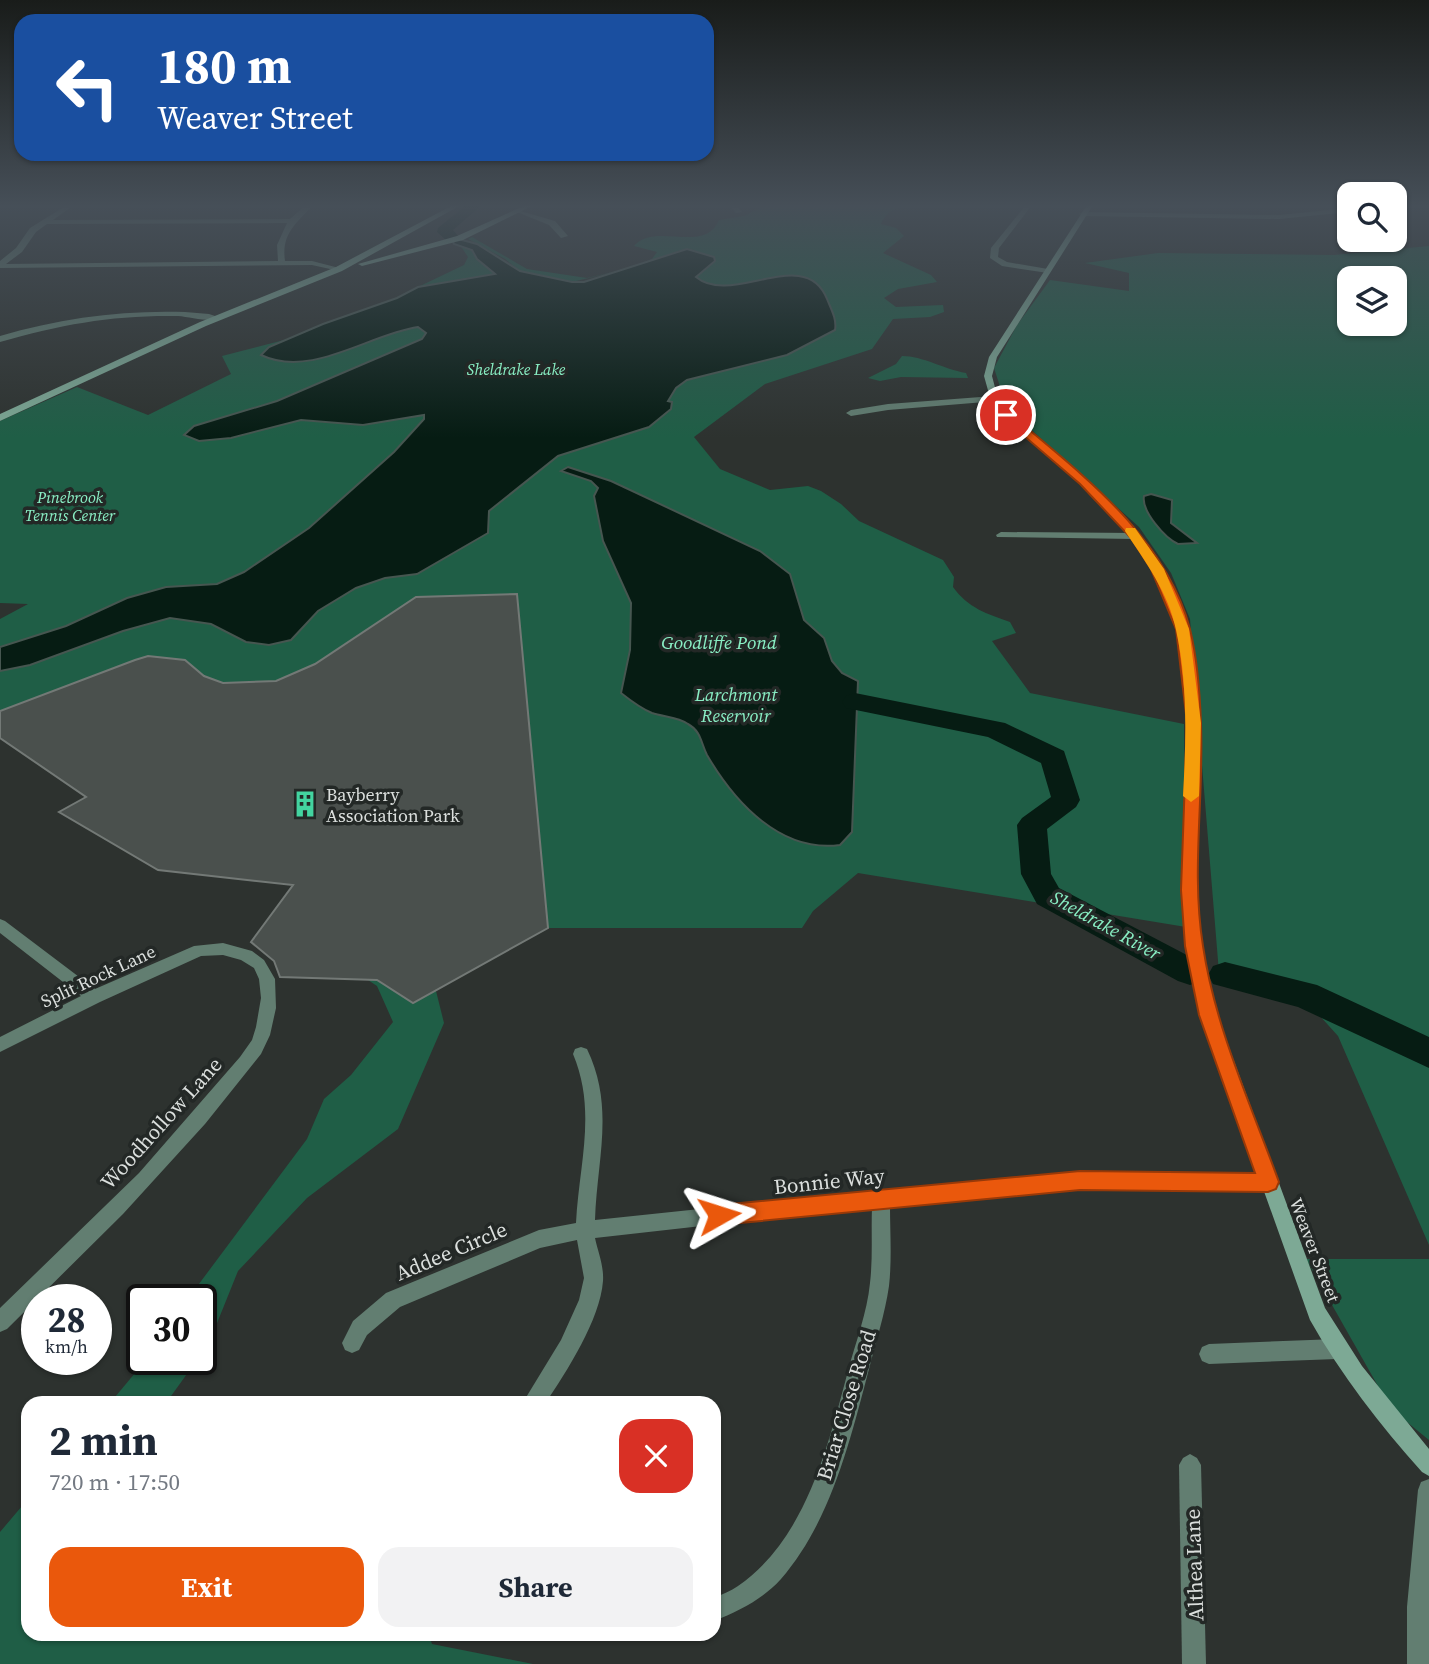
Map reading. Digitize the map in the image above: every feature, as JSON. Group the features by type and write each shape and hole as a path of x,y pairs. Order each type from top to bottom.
{"main road":[{"path":"0,418 217,318 305,283"},
{"path":"994,399 988,376 993,356 1038,283"},
{"name":"Weaver Street","path":"994,399 1006,415 1084,482 1135,536 1171,596 1188,652 1194,723 1189,890 1194,946 1209,1015 1317,1313 1337,1349 1391,1422 1429,1465"}],"street":[{"path":"0,339 55,322 88,316 187,314 217,318"},
{"path":"851,413 888,407 994,399"},
{"path":"1001,535 1135,536"},
{"path":"0,925 94,997"},
{"name":"Split Rock Lane","path":"0,1045 94,997 199,950 215,948"},
{"name":"Woodhollow Lane","path":"0,1322 104,1221 205,1112 262,1037 270,991 264,969 250,956 215,948"},
{"path":"538,1396 548,1381 588,1302 594,1282 585,1230 594,1110 589,1069 581,1054"},
{"name":"Bonnie Way","path":"585,1230 880,1198 1080,1180 1268,1182"},
{"name":"Briar Close Road","path":"721,1607 739,1598 782,1561 820,1491 839,1445 879,1293 880,1198"},
{"name":"Addee Circle","path":"352,1343 360,1328 393,1300 539,1239 585,1230"},
{"path":"1209,1354 1337,1349"},
{"name":"Althea Lane","path":"1190,1465 1196,1638 1194,1664"},
{"path":"1419,1664 1418,1607 1429,1490"}],"green space":[{"name":"Larchmont Reservoir","path":"427,283 549,283 565,286 596,283 933,283 898,289 884,298 896,307 943,305 944,312 930,317 893,319 872,349 765,384 694,437 720,469 770,490 808,486 821,491 841,504 859,521 943,560 954,577 953,587 965,600 986,613 1010,622 1016,633 992,641 1030,693 1184,724 1186,927 858,873 813,911 802,928 548,928 517,594 416,597 315,664 276,681 223,683 204,676 184,660 148,656 0,711 0,619 28,604 0,603 0,421 77,387 148,415 231,374 222,356 292,338 439,286 418,287"},
{"path":"1048,283 1069,283 1129,291 1129,283 1337,283 1337,336 1407,336 1407,283 1429,283 1429,1245 1338,1036 1310,1005 1220,985 1190,619 1171,573 1139,527 1007,408 994,368 1017,325"},
{"path":"902,356 918,358 966,373 968,378 901,377 880,381 868,378 896,364"},
{"path":"428,959 444,1023 398,1129 307,1198 238,1271 217,1323 217,1284 199,1284 307,1139 324,1099 351,1075 393,1022 377,986 353,970"},
{"path":"1306,1259 1429,1259 1429,1440 1391,1409"},
{"path":"133,1375 186,1375 171,1396 116,1396"},
{"path":"21,1507 21,1641 431,1641 432,1644 533,1664 0,1664 0,1532"}],"water":[{"name":"Sheldrake Lake","path":"444,283 708,283 729,285 816,283 827,299 835,330 787,355 687,380 676,388 668,401 672,402 671,409 649,427 558,456 489,511 488,533 417,574 385,578 356,588 318,611 291,640 269,645 246,642 211,624 170,618 123,631 30,665 0,671 0,647 66,626 127,598 166,587 217,584 244,572 309,528 394,452 424,419 424,415 363,425 301,420 231,438 199,441 184,435 194,426 277,401 422,339 426,333 418,327 320,359 280,361 261,355 269,347 323,324 397,298 418,287"},
{"name":"Goodliffe Pond","path":"568,467 611,481 760,551 790,574 804,620 824,638 832,661 842,673 858,681 852,832 840,845 818,845 779,833 746,807 731,790 718,773 692,727 680,720 648,711 621,693 630,650 631,603 603,541 594,496 598,488 591,481 561,471"},
{"path":"1151,494 1172,500 1171,523 1197,543 1178,544 1161,530 1150,516 1144,502 1144,496"}],"building":[{"name":"Bayberry Association Park","path":"517,594 548,928 413,1003 377,980 280,977 274,961 251,942 293,885 158,870 59,812 86,797 0,738 0,711 148,656 185,660 204,676 223,683 276,681 315,664 416,597"}],"waterway":[{"name":"Sheldrake River","path":"855,702 995,729 1054,758 1066,800 1032,825 1036,874 1048,896 1190,972"},
{"name":"Sheldrake River","path":"1225,975 1305,995 1429,1053"}],"slow traffic":[{"path":"1131,531 1158,569 1183,629 1188,652 1194,723 1191,796"}],"place":[{"name":"Bayberry Association Park","path":"305,804"}],"route":[{"path":"719,1215 1080,1180 1268,1182 1209,1015 1194,946 1189,890 1194,723 1188,652 1183,629 1158,569 1135,536 1084,482 1006,415"}],"park label":[{"name":"Pinebrook Tennis Center","path":"70,506"}]}
